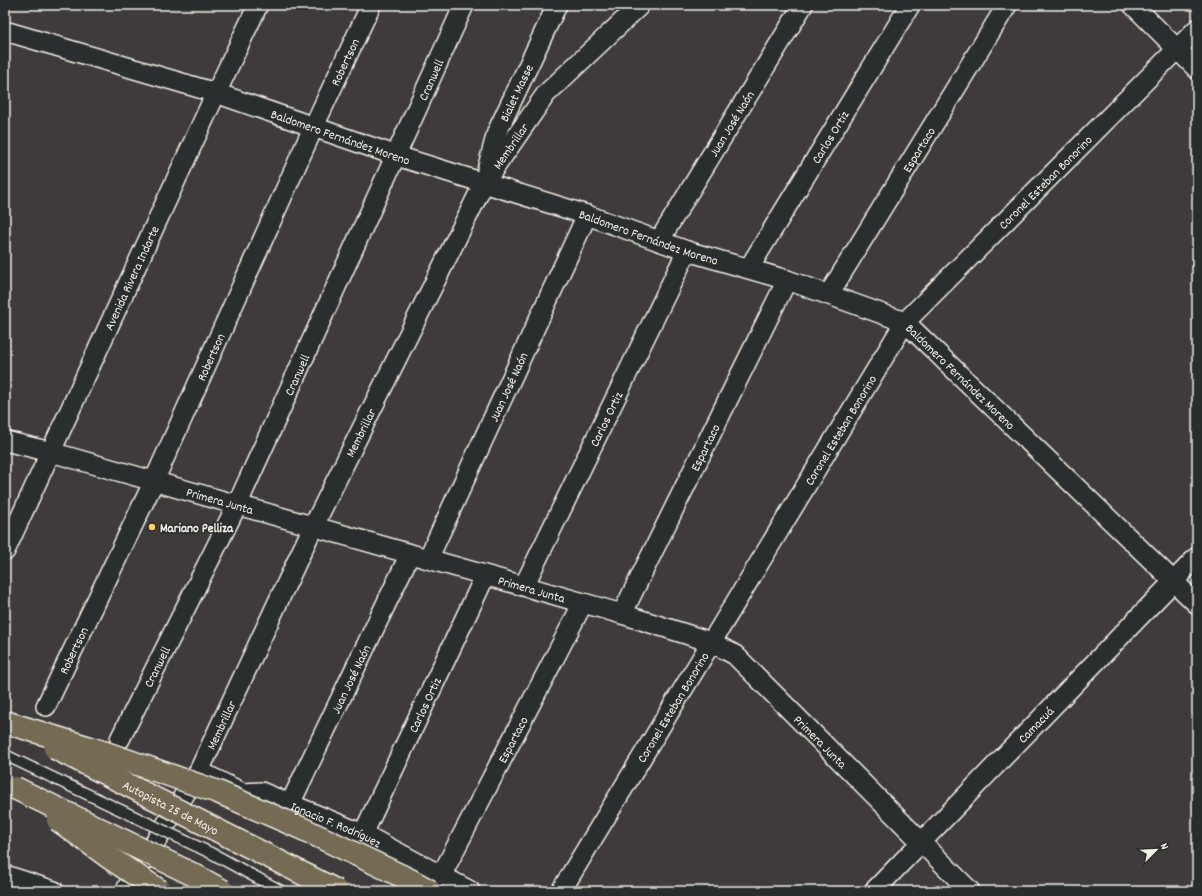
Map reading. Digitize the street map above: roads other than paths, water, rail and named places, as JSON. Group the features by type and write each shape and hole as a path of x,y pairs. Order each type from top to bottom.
{"highway":[{"path":"5,722 103,752 218,792 301,828 410,880 436,884"},
{"name":"Autopista 25 de Mayo","path":"5,722 337,891"},
{"path":"160,891 106,856 15,788 194,875 223,891"}],"street":[{"name":"Avenida Rivera Indarte","path":"5,551 258,5"},
{"name":"Robertson","path":"46,706 154,482 314,126 371,5"},
{"name":"Cranwell","path":"120,739 237,505 464,5"},
{"name":"Bialet Masse","path":"484,183 497,132 557,5"},
{"name":"Membrillar","path":"125,891 199,771 313,527 484,183 546,94 640,5"},
{"name":"Juan José Naón","path":"659,241 803,5"},
{"name":"Carlos Ortiz","path":"749,268 910,5"},
{"name":"Espartaco","path":"829,294 1007,5"},
{"path":"1133,5 1197,69"},
{"name":"Coronel Esteban Bonorino","path":"561,891 905,322 1197,29"},
{"name":"Baldomero Fernández Moreno","path":"5,32 216,93 314,126 396,156 587,215 687,251 787,280 905,322 1197,604"},
{"name":"Juan José Naón","path":"428,559 587,215"},
{"name":"Carlos Ortiz","path":"524,586 687,251"},
{"name":"Espartaco","path":"622,614 787,280"},
{"name":"Primera Junta","path":"5,441 51,452 524,586 622,614 711,642 735,655 970,891"},
{"name":"Juan José Naón","path":"290,804 410,554"},
{"name":"Camacuá","path":"874,891 1197,557"},
{"name":"Carlos Ortiz","path":"363,834 485,576"},
{"name":"Espartaco","path":"436,884 583,603"},
{"name":"Ignacio F. Rodríguez","path":"199,771 243,793 261,792 363,834 436,884 470,891"},
{"path":"9,882 54,891"}],"lane":[{"path":"5,755 215,855 280,891"}],"place":[{"name":"Mariano Pelliza","path":"152,527"}]}
